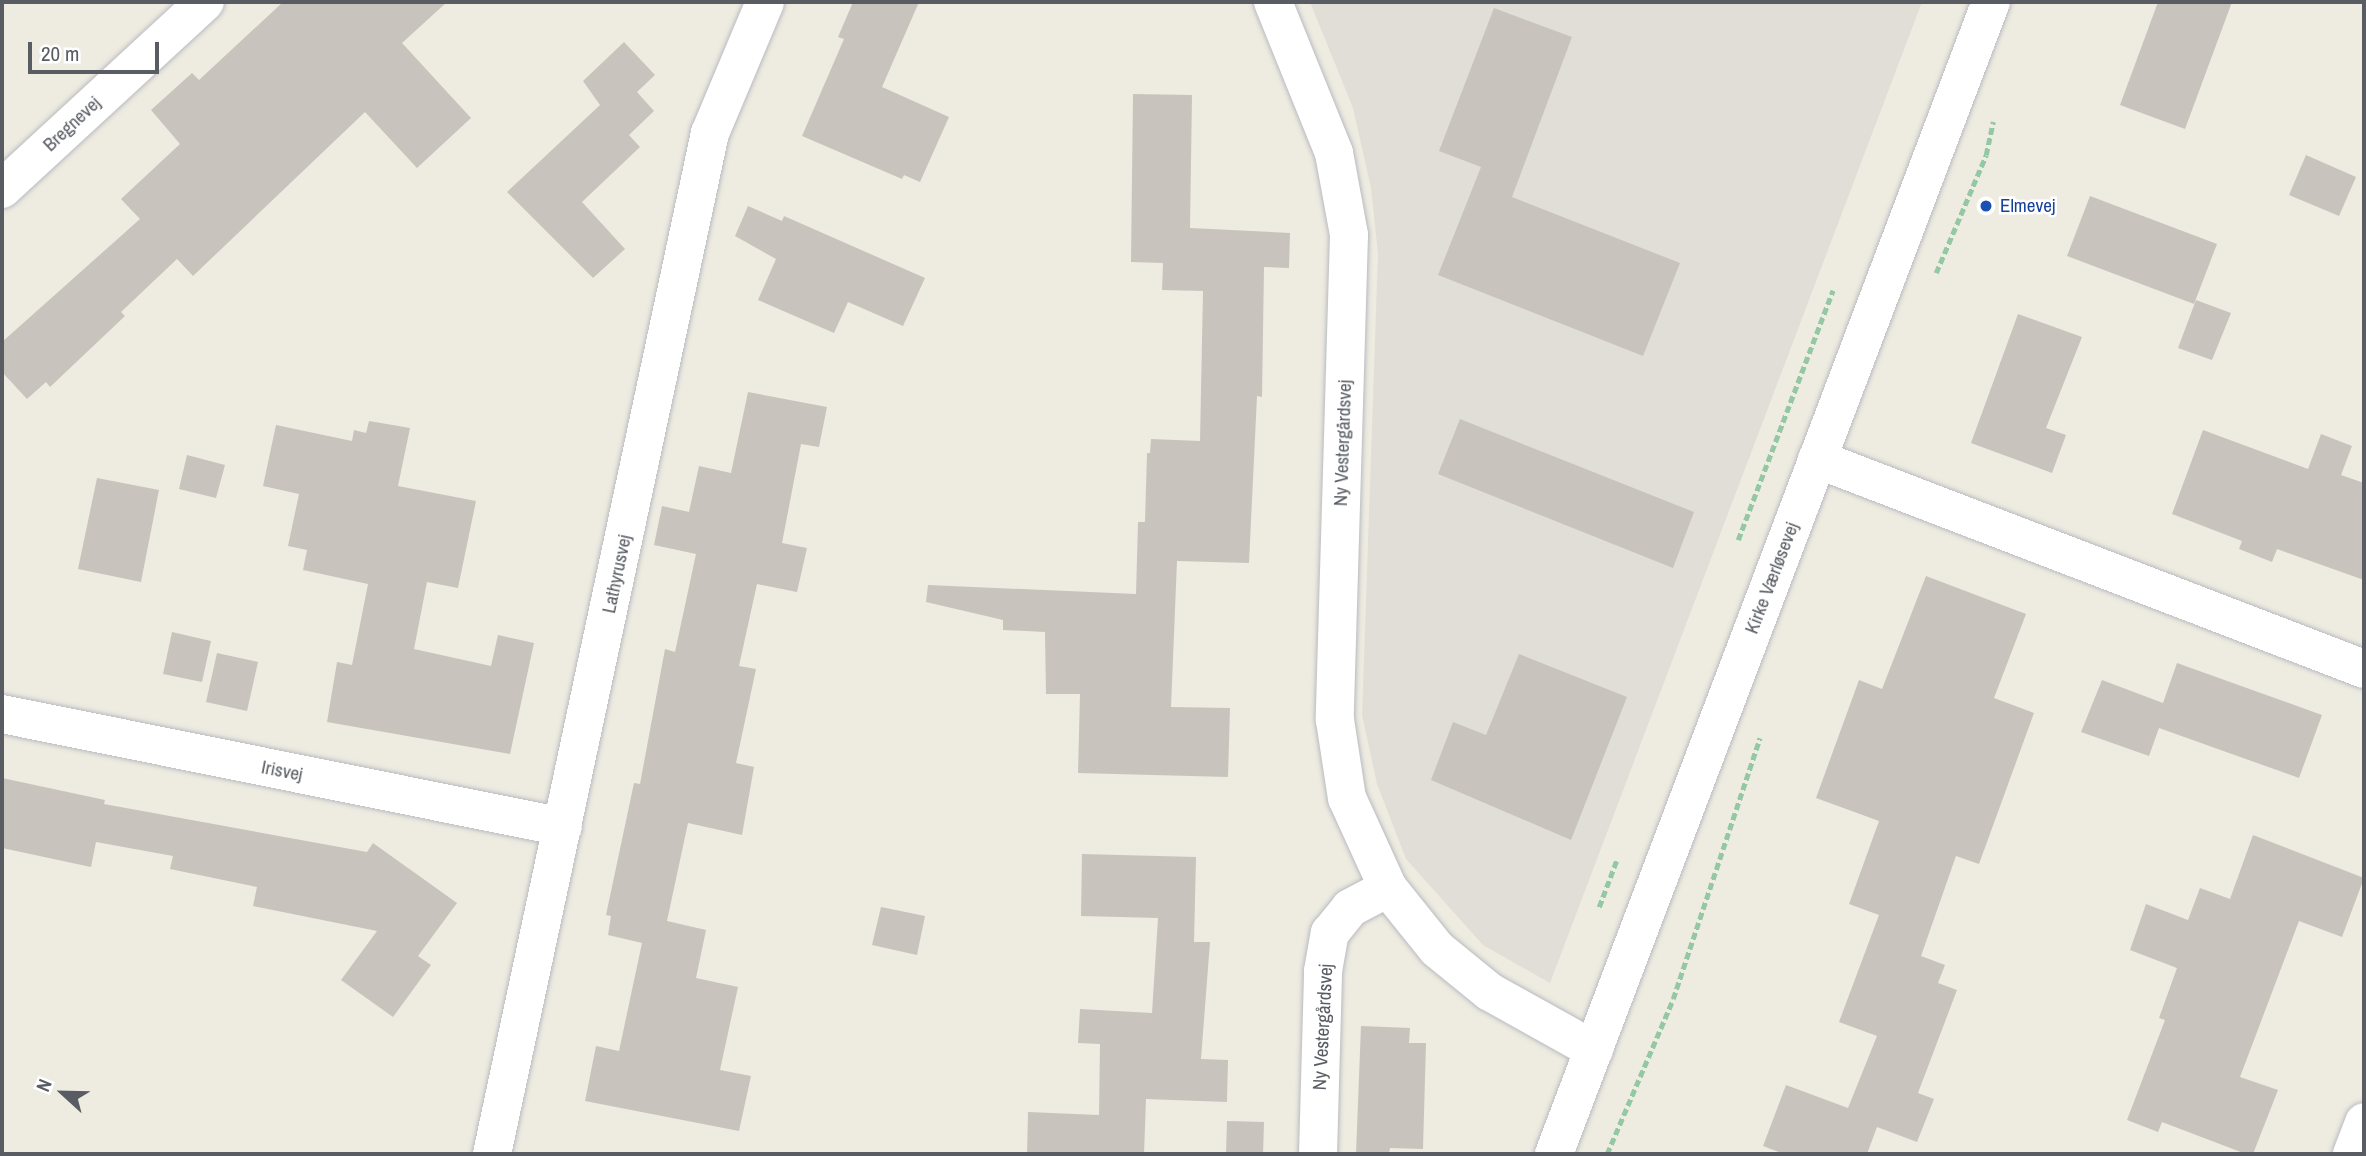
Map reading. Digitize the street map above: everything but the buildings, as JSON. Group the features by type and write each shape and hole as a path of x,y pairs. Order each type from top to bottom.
{"street":[{"name":"Bregnevej","path":"2,189 205,2"},
{"name":"Lathyrusvej","path":"492,1154 710,133 765,2"},
{"name":"Ny Vestergårdsvej","path":"1273,2 1334,153 1349,235 1335,720 1347,798 1388,888 1437,949 1479,984 1594,1050"},
{"name":"Kirke Værløsevej","path":"1554,1154 1991,2"},
{"path":"1817,459 2364,669"},
{"name":"Irisvej","path":"2,714 563,827"},
{"name":"Ny Vestergårdsvej","path":"1318,1154 1323,971 1330,933 1350,908 1388,888"},
{"path":"2352,1154 2364,1122"}],"path":[{"path":"1607,1154 1673,999 1761,732"}],"shaded area":[{"path":"1310,2 1922,2 1550,983 1483,945 1406,859 1377,784 1362,715 1378,254 1371,188 1353,108"}],"place":[{"name":"Elmevej","path":"1986,206"}]}
